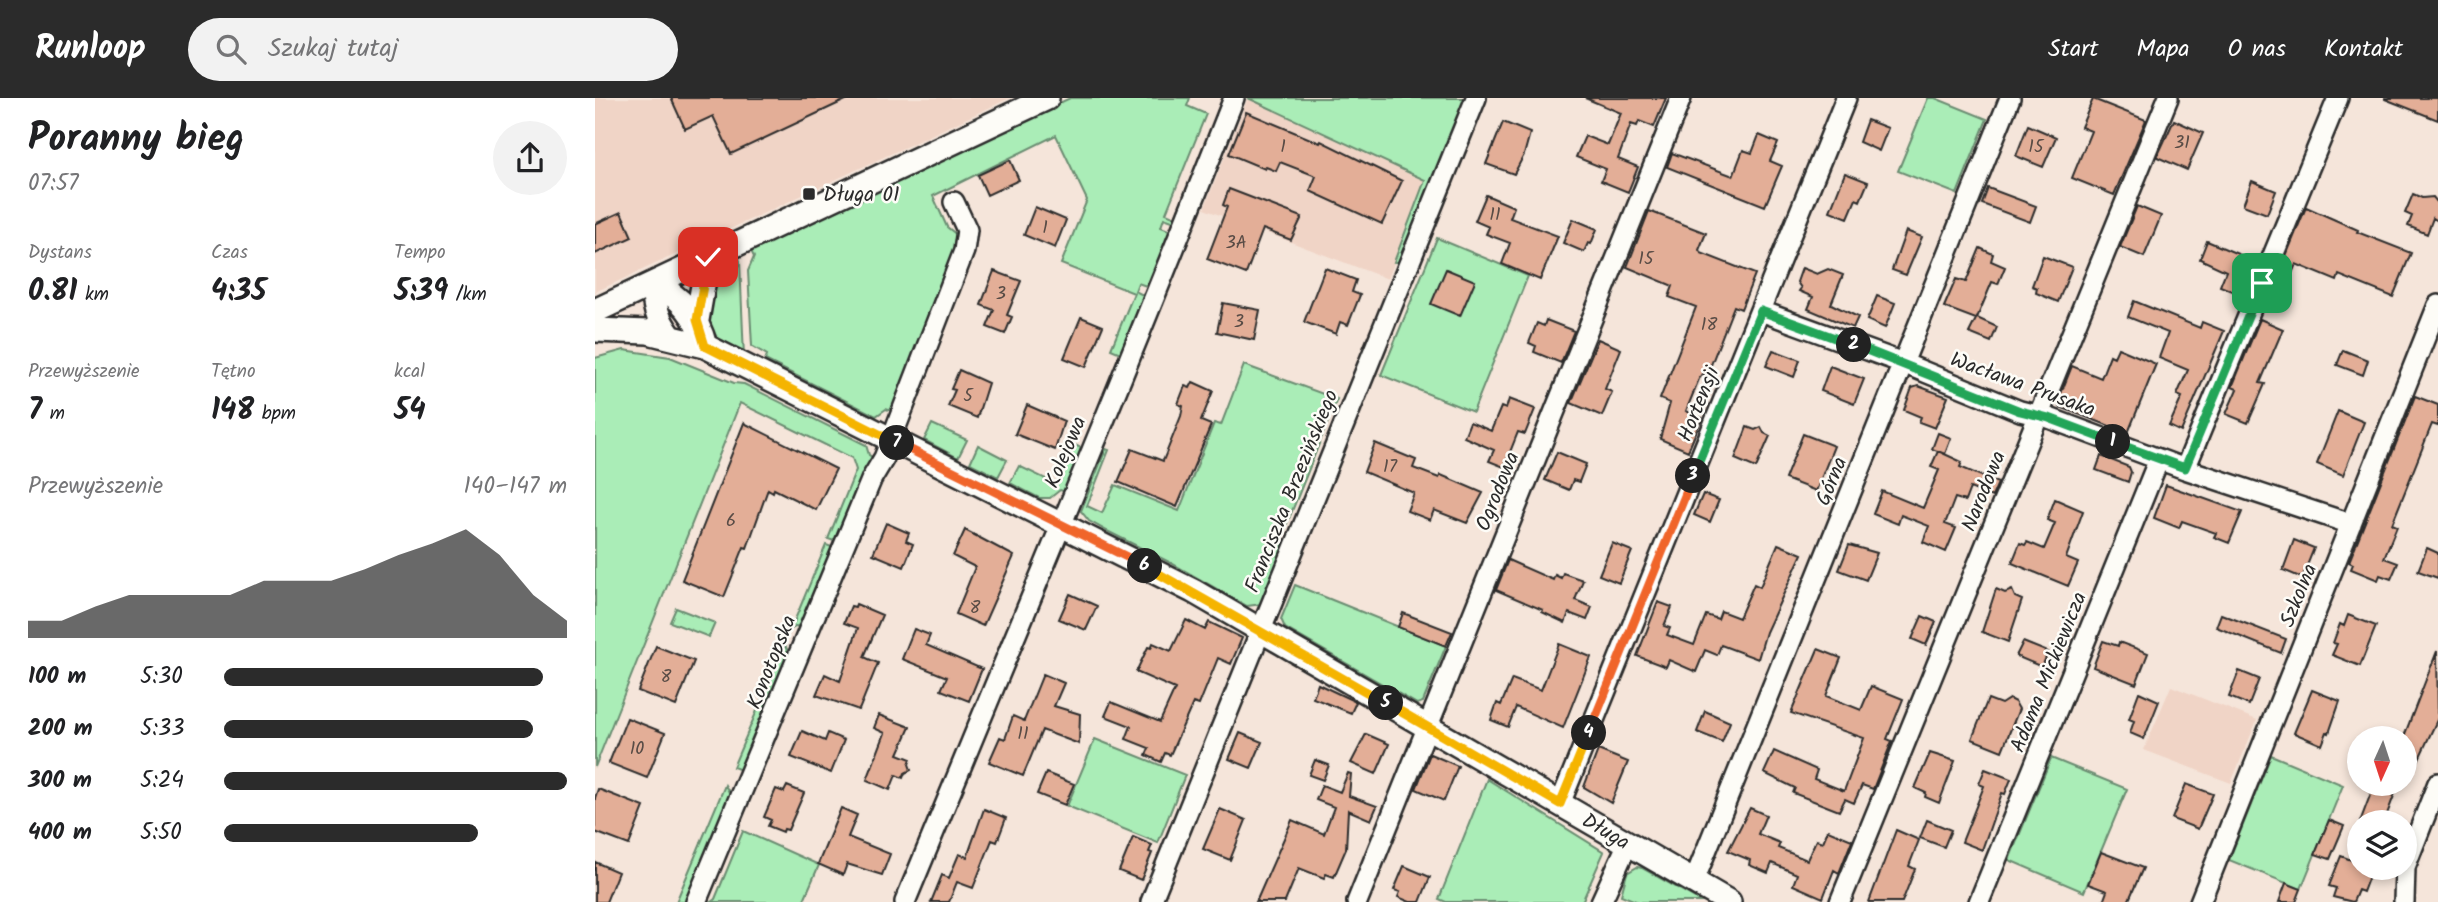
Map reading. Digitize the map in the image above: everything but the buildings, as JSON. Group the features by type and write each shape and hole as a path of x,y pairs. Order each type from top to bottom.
{"street":[{"path":"595,311 1047,98"},
{"name":"Kolejowa","path":"905,902 1141,334 1234,98"},
{"name":"Franciszka Brzezińskiego","path":"1151,902 1476,98"},
{"name":"Ogrodowa","path":"1357,902 1681,98"},
{"name":"Hortensji","path":"1560,804 1846,98"},
{"name":"Górna","path":"1694,881 2010,98"},
{"name":"Narodowa","path":"1840,902 2168,98"},
{"path":"2185,468 2338,98"},
{"name":"Konotopska","path":"696,902 871,478 884,458 967,242 967,230 954,202"},
{"path":"697,320 708,257"},
{"path":"654,284 669,290 697,320 705,346"},
{"path":"654,284 653,299 659,322 670,336"},
{"name":"Szkolna","path":"2200,902 2438,305"},
{"name":"Wacława Prusaka","path":"1761,311 1903,363 2020,411 2351,524"},
{"name":"Długa","path":"595,330 670,336 705,346 1169,578 1729,902"},
{"name":"Adama Mickiewicza","path":"1979,902 2159,459"},
{"path":"2404,902 2405,867 2438,783"},
{"path":"1601,902 1628,843"}],"shaded area":[{"path":"595,98 1010,98 595,292"},
{"path":"1248,98 1426,180 1388,279 1204,209"},
{"path":"2171,686 2257,720 2231,783 2144,750"}],"green space":[{"path":"1070,98 1190,98 1187,106 1206,114 1166,213 1176,217 1175,222 1164,218 1161,227 1171,231 1149,287 1138,283 1135,291 1145,296 1125,355 1111,349 1134,293 1061,264 1087,200 1056,135 933,196 947,227 957,235 957,246 892,411 886,409 876,416 765,360 767,355 752,346 748,271 754,257 750,249"},
{"path":"1248,98 1469,98 1402,263 1394,262 1425,180"},
{"path":"1928,98 1935,98 1987,119 1957,194 1898,171"},
{"path":"1437,238 1528,276 1473,412 1381,375"},
{"path":"738,255 744,357 717,337 708,315 714,280 728,261"},
{"path":"624,350 670,357 734,383 744,384 866,445 869,455 874,458 837,542 828,539 856,470 852,458 740,403 595,767 595,358"},
{"path":"1244,365 1337,399 1280,541 1287,544 1262,604 1247,606 1089,521 1081,511 1106,449 1109,450 1087,506 1102,513 1115,485 1179,511 1214,423 1221,425"},
{"path":"932,424 967,440 958,458 924,440"},
{"path":"1072,444 1084,449 1066,492 1060,490 1050,498 1039,498 1010,483 1019,466 1056,484"},
{"path":"978,445 1007,460 998,477 970,463"},
{"path":"826,545 835,548 804,623 791,629"},
{"path":"1295,585 1446,646 1423,702 1417,704 1285,628 1281,619"},
{"path":"676,608 715,623 709,637 670,622"},
{"path":"785,645 789,654 741,770 733,767"},
{"path":"1095,739 1185,775 1158,843 1067,806"},
{"path":"2271,755 2343,785 2301,889 2229,860"},
{"path":"2051,758 2127,789 2084,892 2009,860"},
{"path":"1487,779 1604,852 1582,902 1446,902 1439,899"},
{"path":"725,785 730,794 730,804 686,902 676,902"},
{"path":"743,831 819,865 803,902 711,902 715,899"},
{"path":"1637,867 1702,902 1638,902 1621,895 1627,873"}],"place":[{"name":"Długa 01","path":"809,194"}],"route":[{"path":"708,257 697,320 705,346 1169,578 1560,804 1761,311 1903,363 2027,414 2049,418 2185,468 2262,283"}]}
